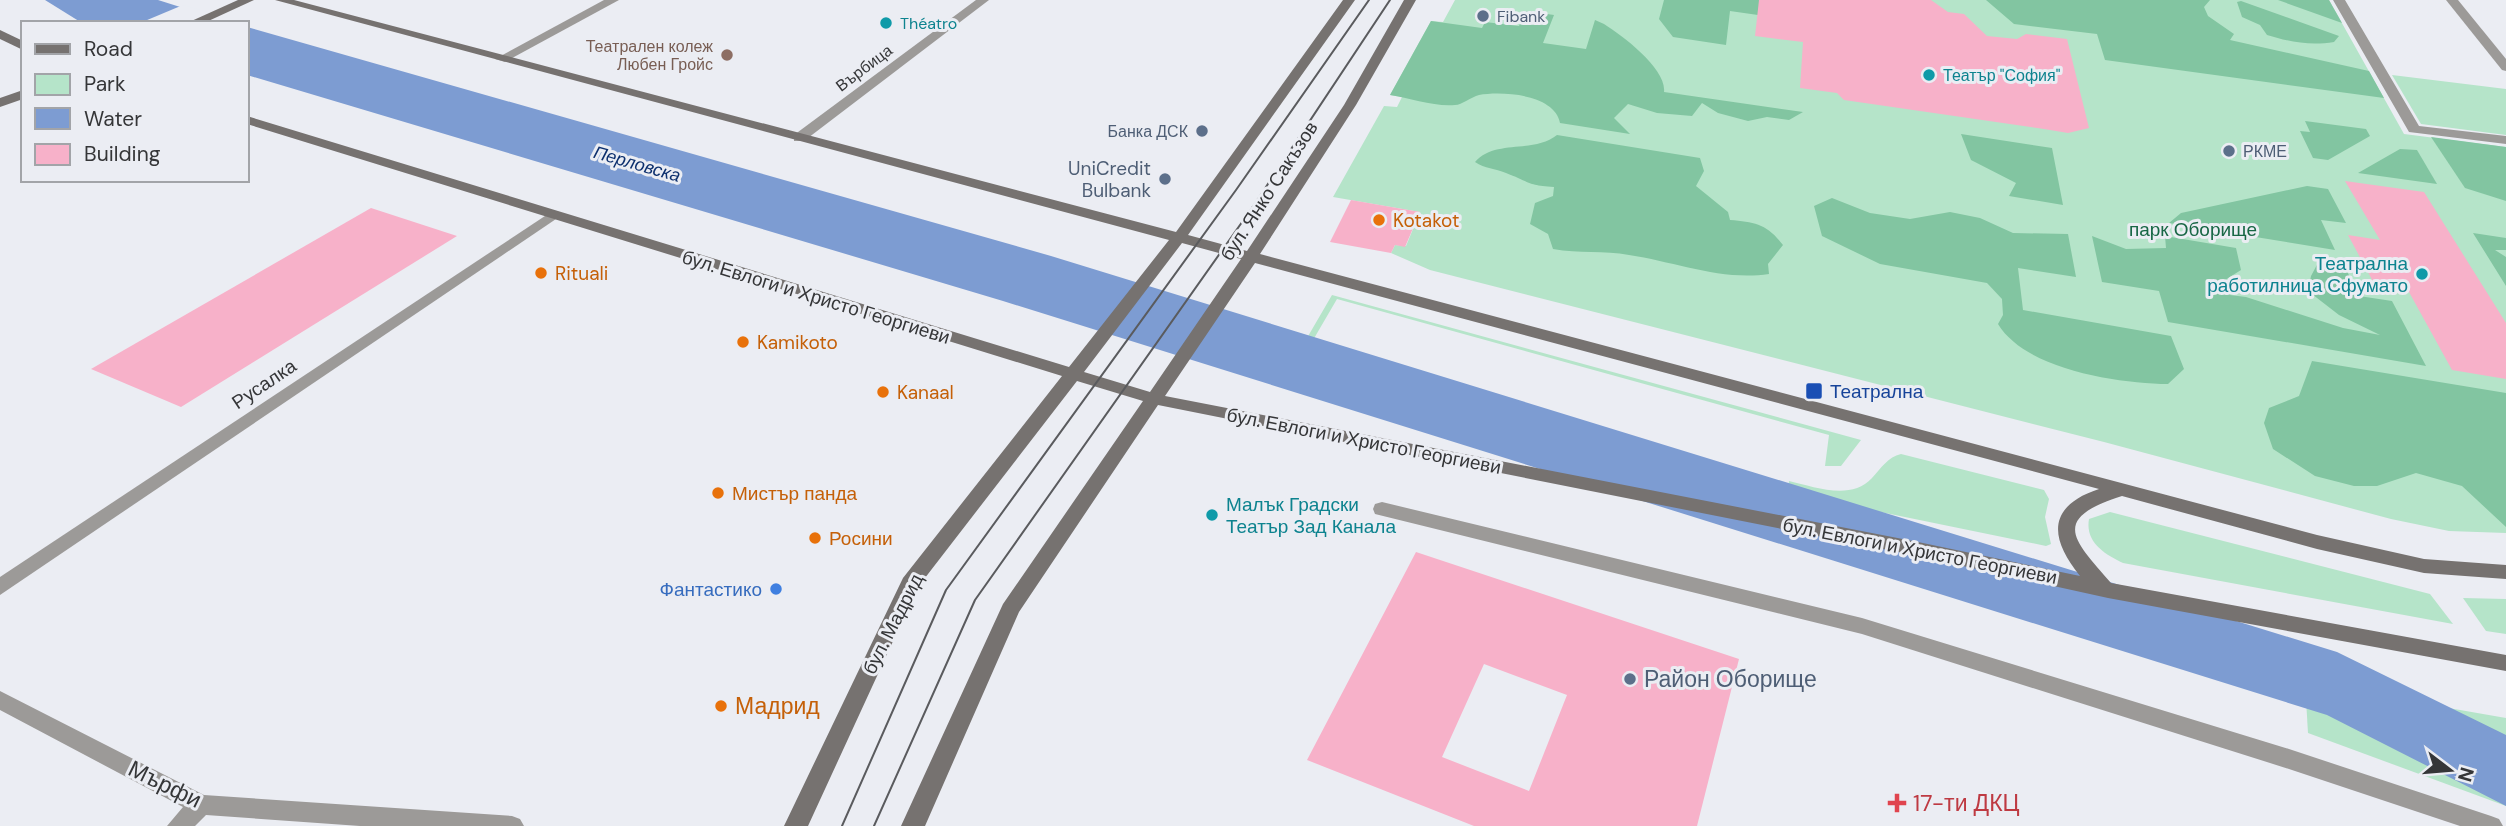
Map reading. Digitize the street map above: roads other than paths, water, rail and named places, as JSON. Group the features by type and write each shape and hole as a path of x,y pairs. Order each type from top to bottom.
{"main road":[{"path":"198,21 248,0"},
{"path":"281,0 2368,555 2434,567 2506,572"},
{"path":"1071,374 1178,239 1349,0"},
{"name":"бул. Янко Сакъзов","path":"1154,399 1251,258 1350,105 1410,0"},
{"path":"0,33 21,45"},
{"path":"0,103 21,94"},
{"name":"бул. Евлоги и Христо Георгиеви","path":"248,120 551,216 1154,399 1918,549 2108,590 2506,663"},
{"name":"бул. Мадрид","path":"796,826 910,583 1071,374"},
{"path":"913,826 1010,609 1154,399"},
{"path":"2108,590 2091,579 2077,562 2066,531 2070,516 2078,505 2121,489"}],"street":[{"path":"502,59 613,0"},
{"name":"Върбица","path":"799,138 984,0"},
{"path":"2339,0 2414,129 2506,140"},
{"path":"2452,0 2506,67"},
{"name":"Русалка","path":"0,587 551,216"},
{"path":"1382,509 1862,626 2276,755 2491,826"},
{"name":"Мърфи","path":"0,700 201,804 512,826"},
{"path":"179,826 201,804"}],"water":[{"path":"45,0 158,0 225,21 79,21"},
{"name":"Перловска","path":"248,27 1051,256 2337,652 2506,735 2506,806 2327,715 1003,301 248,75"}],"tram line":[{"path":"842,826 946,590 1236,190 1369,0"},
{"path":"874,826 975,600 1252,208 1390,0"}],"place":[{"name":"Fibank","path":"1483,16"},
{"name":"Théatro","path":"886,23"},
{"name":"Театрален колеж Любен Гройс","path":"727,55"},
{"name":"Театър \"София\"","path":"1929,75"},
{"name":"Банка ДСК","path":"1202,131"},
{"name":"РКМЕ","path":"2229,151"},
{"name":"UniCredit Bulbank","path":"1165,179"},
{"name":"Kotakot","path":"1379,220"},
{"name":"Rituali","path":"541,273"},
{"name":"Театрална работилница Сфумато","path":"2422,274"},
{"name":"Kamikoto","path":"743,342"},
{"name":"Театрална","path":"1814,391"},
{"name":"Kanaal","path":"883,392"},
{"name":"Мистър панда","path":"718,493"},
{"name":"Малък Градски Театър Зад Канала","path":"1212,515"},
{"name":"Росини","path":"815,538"},
{"name":"Фантастико","path":"776,589"},
{"name":"Район Оборище","path":"1630,679"},
{"name":"Мадрид","path":"721,706"},
{"name":"17-ти ДКЦ","path":"1897,803"}],"park label":[{"name":"парк Оборище","path":"2193,229"}]}
